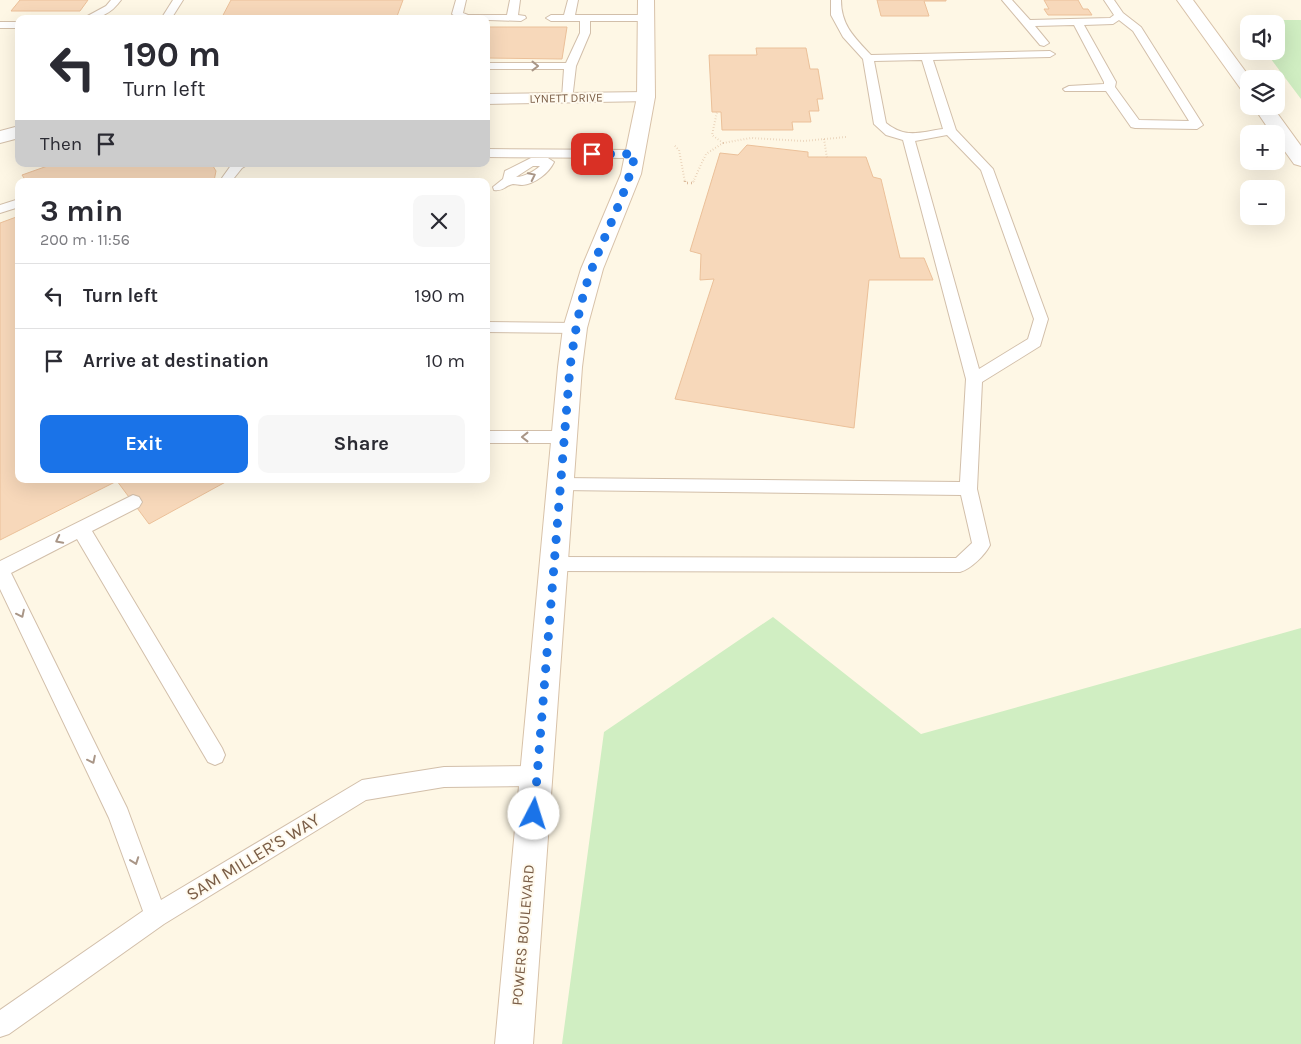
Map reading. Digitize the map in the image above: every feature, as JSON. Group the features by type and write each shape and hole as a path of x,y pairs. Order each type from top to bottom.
{"street":[{"name":"POWERS BOULEVARD","path":"514,1044 564,437 575,328 592,268 631,174 646,97 646,0"},
{"path":"1185,0 1240,76"},
{"name":"LYNETT DRIVE","path":"490,99 646,97"},
{"path":"1268,115 1301,160"},
{"path":"0,137 15,133"}],"lane":[{"path":"95,15 110,8 116,0"},
{"path":"169,15 178,0"},
{"path":"460,0 457,14 460,15"},
{"path":"490,18 516,18 515,0"},
{"path":"569,18 573,0"},
{"path":"836,0 836,15 848,37 868,58 880,124 890,132 908,138 950,131"},
{"path":"1007,0 1044,43"},
{"path":"1078,23 1110,82 1109,87 1135,124 1197,124 1137,30 1119,16 1109,0"},
{"path":"1028,23 1104,22 1113,21 1119,16"},
{"path":"551,18 646,18"},
{"path":"568,98 570,66 585,33 585,18"},
{"path":"0,25 15,25"},
{"path":"868,58 1050,54"},
{"path":"926,56 950,131 988,169 1041,319 1036,342 974,379"},
{"path":"490,66 570,66"},
{"path":"1069,89 1109,87"},
{"path":"554,564 960,565 981,545 968,489 974,379 908,138"},
{"path":"490,153 635,154"},
{"path":"504,184 522,181 544,170 548,162 568,154"},
{"path":"228,178 237,167"},
{"path":"0,209 15,203"},
{"path":"490,327 575,328"},
{"path":"490,437 564,437"},
{"path":"561,484 968,489"},
{"path":"133,502 0,570 118,815 156,916"},
{"path":"81,529 215,755"},
{"name":"SAM MILLER'S WAY","path":"0,1026 156,916 362,790 444,776 537,776"}],"path":[{"path":"717,112 712,135 723,143"},
{"path":"675,146 679,150 685,183 693,184 701,160 708,150 723,143 751,138 785,141 846,137"},
{"path":"824,139 827,158"}],"green space":[{"path":"1285,20 1301,20 1301,99 1285,78 1285,70 1279,70 1272,60 1285,60"},
{"path":"773,617 921,734 1301,628 1301,1044 562,1044 604,732"}],"building":[{"path":"20,0 88,0 80,11 11,11"},
{"path":"231,0 403,0 397,15 223,15"},
{"path":"877,0 946,1 924,1 929,16 881,16"},
{"path":"1044,0 1078,0 1083,9 1088,9 1092,15 1048,15 1044,9 1049,9"},
{"path":"490,27 567,27 562,59 490,58"},
{"path":"756,48 806,48 810,69 818,69 823,99 817,99 819,111 809,111 811,122 792,122 793,130 722,130 721,112 712,112 709,55 757,55"},
{"path":"747,145 808,152 808,157 866,157 873,177 881,179 900,258 924,258 933,280 869,280 854,428 675,399 714,279 700,280 701,254 690,251 720,153 738,155"},
{"path":"45,167 214,167 216,171 215,178 24,178 22,175"},
{"path":"15,217 15,483 113,483 0,540 0,223"},
{"path":"118,483 224,483 149,524"}],"route":[{"path":"534,814 570,367 575,328 592,268 631,174 635,154 592,154"}]}
